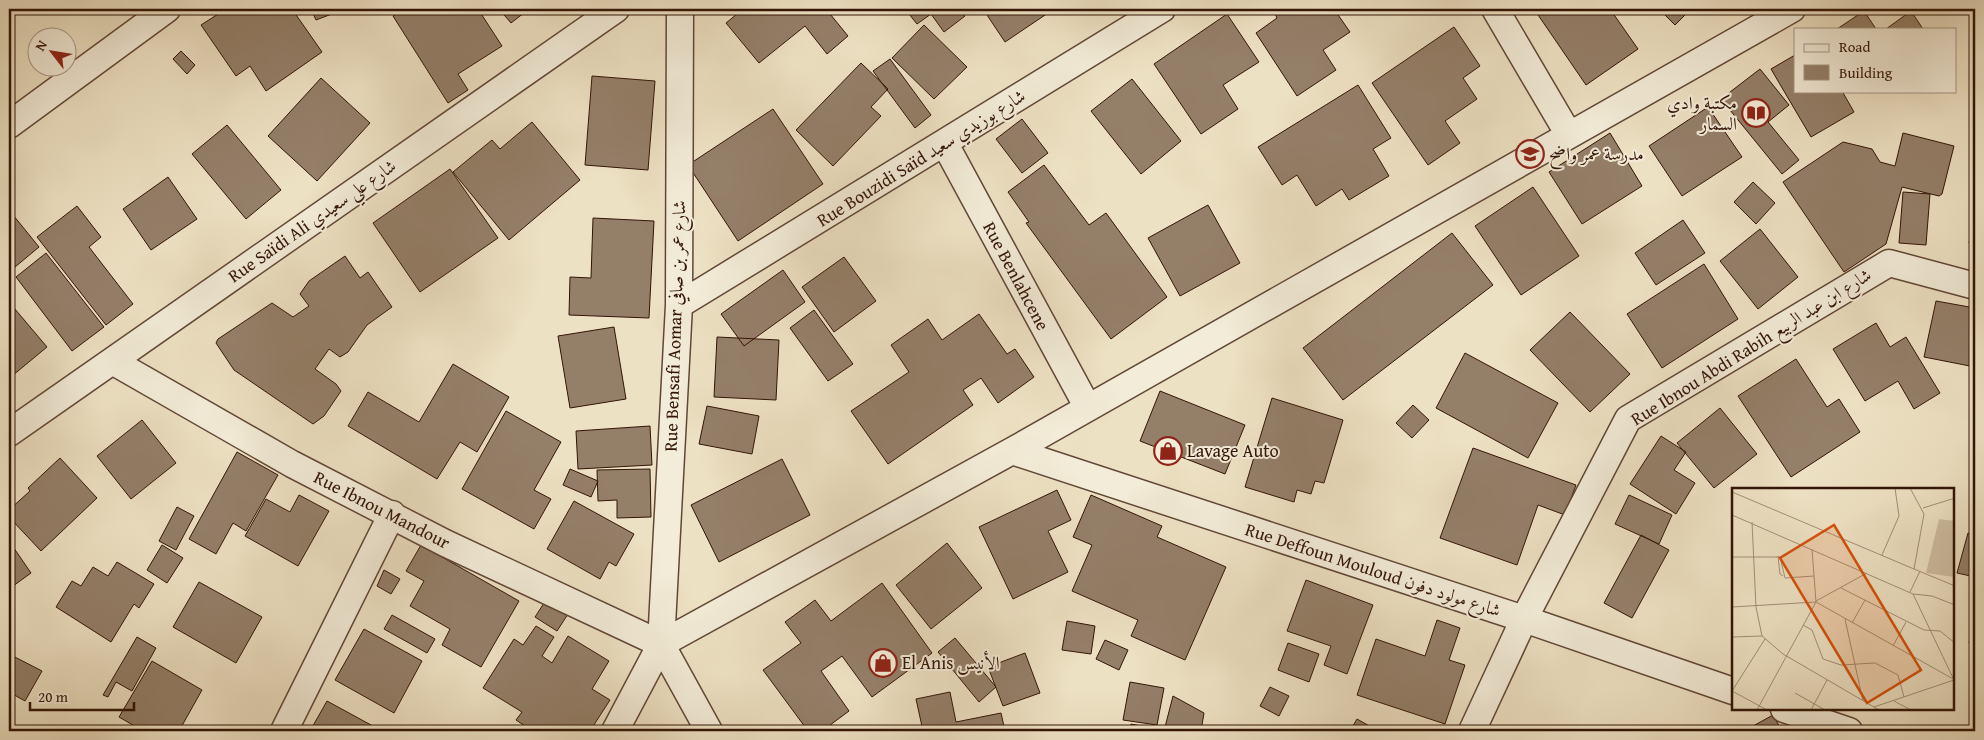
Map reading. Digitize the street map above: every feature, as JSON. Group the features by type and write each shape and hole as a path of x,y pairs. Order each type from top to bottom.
{"street":[{"path":"9,125 167,9"},
{"name":"Rue Saïdi Ali شارع علي سعيدي","path":"9,434 616,9"},
{"name":"Rue Bensafi Aomar شارع عمر بن صافي","path":"661,644 679,305 680,9"},
{"name":"Rue Bouzidi Saïd شارع بوزيدي سعيد","path":"679,305 945,144 1162,9"},
{"path":"1495,9 1570,135"},
{"path":"616,731 661,644 1012,451 1792,9"},
{"name":"Rue Benlahcene","path":"945,144 1088,408"},
{"name":"Rue Ibnou Abdi Rabih شارع ابن عبد الربيع","path":"1472,731 1524,619 1628,418 1889,263 1975,286"},
{"name":"Rue Ibnou Mandour","path":"112,361 292,464 445,543 661,644"},
{"name":"Rue Deffoun Mouloud شارع مولود دفون","path":"1012,451 1524,619 1732,691"},
{"path":"284,731 392,514"},
{"path":"661,644 709,731"},
{"path":"1787,710 1849,731"}],"building":[{"path":"226,9 292,9 322,52 266,91 250,66 236,76 201,25"},
{"path":"311,9 345,9 316,20"},
{"path":"404,9 478,9 502,46 458,74 468,90 448,103 393,16"},
{"path":"499,9 529,9 511,23"},
{"path":"743,9 826,9 848,36 827,54 805,26 759,63 726,23"},
{"path":"905,9 959,9 965,16 944,32 931,14 917,24"},
{"path":"983,9 1054,9 1005,42"},
{"path":"1273,9 1334,9 1350,32 1323,50 1336,70 1297,96 1256,33 1277,18"},
{"path":"1534,9 1610,9 1638,49 1586,85"},
{"path":"1659,9 1691,9 1675,25"},
{"path":"1864,11 1875,28 1838,28"},
{"path":"1911,11 1922,28 1887,28"},
{"path":"1227,14 1259,62 1223,85 1238,109 1201,134 1154,64"},
{"path":"924,25 967,67 934,99 892,58"},
{"path":"1454,27 1480,66 1463,78 1477,99 1445,121 1460,143 1428,165 1372,83"},
{"path":"181,51 195,65 187,74 173,59"},
{"path":"1794,56 1794,92 1843,92 1854,112 1811,137 1771,69"},
{"path":"890,59 931,115 915,128 873,71"},
{"path":"861,63 888,89 871,107 881,116 833,166 796,130"},
{"name":"مكتبة وادي السمار","path":"1760,69 1789,105 1768,122 1799,160 1782,174 1721,99"},
{"path":"592,76 655,81 648,170 585,165"},
{"path":"321,78 370,123 317,181 268,136"},
{"path":"1132,79 1181,141 1141,174 1091,111"},
{"path":"1358,85 1391,138 1373,149 1389,176 1349,200 1342,189 1316,206 1297,175 1282,185 1258,147"},
{"path":"1708,107 1742,157 1682,196 1649,146"},
{"path":"773,109 823,184 738,241 688,165"},
{"path":"1022,119 1048,153 1022,173 996,139"},
{"path":"532,122 580,180 509,240 453,172 492,140 500,149"},
{"path":"227,125 281,190 246,219 192,154"},
{"path":"1610,133 1642,186 1582,224 1549,172"},
{"path":"1903,133 1954,146 1942,194 1939,196 1902,187 1886,244 1844,272 1783,182 1843,142 1872,149 1880,162 1895,166"},
{"path":"1044,165 1089,225 1106,213 1167,297 1111,339 1026,223 1029,222 1008,192"},
{"path":"450,169 498,238 420,292 373,223"},
{"path":"168,177 197,219 151,250 123,209"},
{"path":"1753,182 1775,203 1756,224 1734,202"},
{"path":"1533,187 1579,256 1521,295 1475,226"},
{"path":"1903,192 1930,194 1926,245 1899,243"},
{"path":"1208,205 1240,263 1180,296 1148,238"},
{"path":"77,206 101,237 89,247 133,304 106,325 37,237"},
{"path":"9,210 39,247 9,272"},
{"path":"593,218 654,221 649,318 569,315 570,277 591,278"},
{"path":"1975,218 1975,244 1969,243"},
{"path":"1683,220 1705,253 1656,285 1635,253"},
{"path":"1760,229 1798,277 1758,309 1720,261"},
{"path":"1452,233 1493,285 1343,400 1303,348"},
{"path":"46,253 104,327 72,351 16,277"},
{"path":"345,256 360,278 368,272 392,307 367,325 348,352 340,357 329,349 315,369 336,384 341,391 324,416 313,424 234,370 216,343 218,339 272,303 293,317 309,306 300,294 309,281"},
{"path":"844,257 876,301 834,332 802,287"},
{"path":"1704,264 1738,319 1662,368 1627,314"},
{"path":"783,270 805,302 744,346 721,314"},
{"path":"1936,301 1975,308 1975,367 1924,357"},
{"path":"9,302 47,347 12,376 9,372"},
{"path":"814,310 853,364 828,381 790,328"},
{"path":"1570,312 1630,374 1590,412 1530,350"},
{"path":"979,314 1007,354 1015,349 1034,377 998,403 981,378 963,390 973,405 888,464 851,411 909,372 891,345 928,319 942,340"},
{"path":"1876,323 1890,347 1906,337 1940,393 1914,409 1898,381 1865,401 1833,349"},
{"path":"614,327 626,399 570,408 558,336"},
{"path":"717,337 779,340 776,400 714,397"},
{"path":"1465,353 1558,403 1528,458 1436,408"},
{"path":"1796,359 1827,407 1839,399 1860,432 1791,477 1738,396"},
{"path":"453,364 509,397 477,452 460,442 437,479 348,426 368,392 419,422"},
{"path":"1160,391 1245,425 1225,474 1140,441"},
{"path":"1272,398 1343,420 1324,483 1315,481 1311,494 1297,490 1294,502 1245,487"},
{"path":"1413,405 1429,420 1412,438 1396,423"},
{"path":"707,406 759,416 752,454 699,444"},
{"path":"1720,408 1757,454 1714,488 1677,443"},
{"path":"506,411 561,442 534,490 551,499 534,529 462,489"},
{"path":"142,420 176,463 131,499 97,456"},
{"path":"650,426 652,465 578,469 576,431"},
{"path":"1661,436 1686,452 1674,470 1695,483 1676,514 1630,484"},
{"path":"1473,448 1576,485 1565,515 1538,505 1517,565 1440,538"},
{"path":"237,452 278,475 246,531 233,523 216,554 189,539"},
{"path":"60,458 97,498 41,551 9,517 9,510 30,491 28,488"},
{"path":"782,459 810,515 719,562 691,505"},
{"path":"570,469 598,481 591,497 563,485"},
{"path":"650,469 651,517 617,518 617,500 598,501 597,470"},
{"path":"1057,490 1071,520 1048,531 1068,572 1013,599 979,527"},
{"path":"299,495 329,511 298,566 245,536 266,499 290,512"},
{"path":"1091,495 1162,526 1157,537 1226,567 1185,660 1131,636 1138,620 1072,591 1092,545 1073,537"},
{"path":"1629,495 1672,515 1659,544 1615,524"},
{"path":"574,501 634,534 616,566 609,562 600,579 547,549"},
{"path":"177,507 194,516 176,550 159,541"},
{"path":"1968,533 1975,534 1975,577 1957,573"},
{"path":"1641,535 1669,550 1632,618 1604,603"},
{"path":"9,541 31,573 9,589"},
{"path":"947,543 982,588 931,629 896,585"},
{"path":"162,545 183,558 167,583 147,570"},
{"path":"421,545 519,601 481,667 442,645 450,629 410,606 424,581 406,571"},
{"path":"117,562 154,584 139,608 134,604 111,642 56,607 72,581 81,586 93,567 108,576"},
{"path":"384,570 400,579 391,594 377,586"},
{"path":"1306,580 1373,605 1347,674 1324,665 1331,646 1287,631"},
{"path":"199,582 262,617 236,663 173,627"},
{"name":"El Anis الأنيس","path":"882,583 932,653 872,697 842,656 821,671 849,711 822,731 808,731 763,670 801,643 785,622 815,600 831,621"},
{"path":"546,600 568,614 557,631 535,617"},
{"path":"392,615 435,639 427,653 384,629"},
{"path":"1437,620 1460,628 1449,660 1465,665 1445,724 1357,695 1376,639 1425,656"},
{"path":"1975,620 1975,645 1969,643"},
{"path":"1067,621 1095,626 1091,654 1062,650"},
{"path":"536,626 554,637 542,656 552,663 568,636 609,661 592,689 610,700 590,731 533,731 516,720 522,712 483,688 514,639 523,645"},
{"path":"364,629 422,661 394,713 335,680"},
{"path":"137,637 156,648 132,691 116,682 108,697 103,695"},
{"path":"955,638 996,687 979,702 938,652"},
{"path":"1105,640 1128,650 1119,670 1096,659"},
{"path":"1288,643 1319,654 1309,682 1278,670"},
{"path":"1025,653 1040,693 1003,706 988,667"},
{"path":"9,654 42,671 25,701 9,692"},
{"path":"152,661 202,690 179,731 143,731 119,717"},
{"path":"1130,682 1164,688 1157,725 1123,720"},
{"path":"1270,687 1289,696 1279,716 1260,706"},
{"path":"950,692 956,722 1001,713 1005,731 923,731 916,699"},
{"path":"1173,696 1204,713 1201,731 1164,731"},
{"path":"327,701 382,731 310,731"},
{"path":"1773,715 1782,731 1744,731"},
{"path":"1357,719 1373,728 1410,727 1416,731 1350,731"},
{"path":"1131,724 1161,730 1161,731 1130,731"},
{"path":"1098,726 1098,731 1031,731 1031,728"}],"place":[{"name":"مكتبة وادي السمار","path":"1756,113"},
{"name":"مدرسة عمر واضح","path":"1530,154"},
{"name":"Lavage Auto","path":"1168,451"},
{"name":"El Anis الأنيس","path":"883,663"}]}
